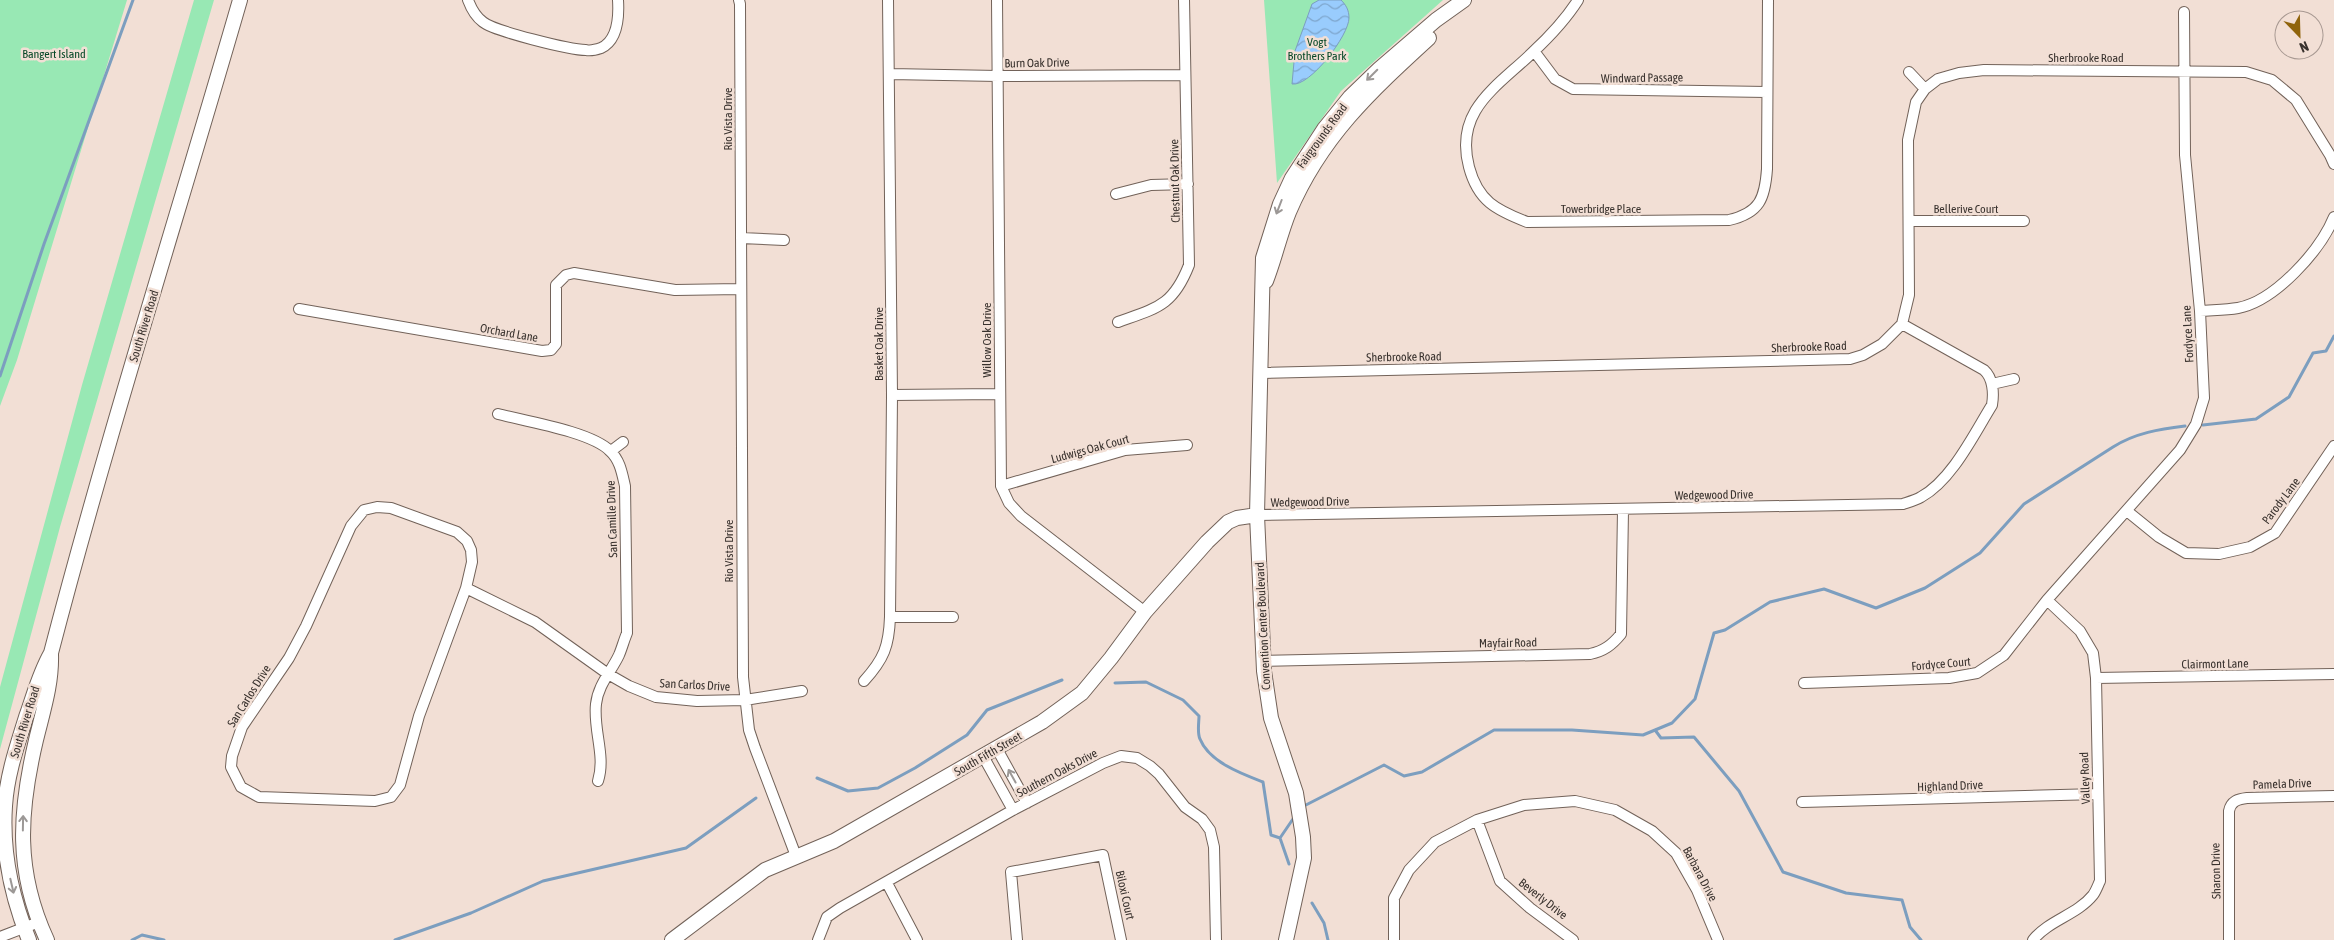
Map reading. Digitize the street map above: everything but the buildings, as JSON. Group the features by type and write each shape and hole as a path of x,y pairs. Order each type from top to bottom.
{"street":[{"name":"South River Road","path":"26,934 10,882 6,846 5,806 10,772 39,675 50,653 97,479 154,295 240,0"},
{"path":"468,0 474,12 484,23 538,40 586,50 601,48 610,41 619,16 618,0"},
{"name":"Rio Vista Drive","path":"739,0 742,652 749,730 796,856"},
{"name":"Basket Oak Drive","path":"864,681 878,665 886,650 889,639 890,617 892,395 888,0"},
{"name":"Willow Oak Drive","path":"997,0 999,394 1002,486 1009,503 1021,516 1145,612"},
{"name":"Chestnut Oak Drive","path":"1118,322 1155,309 1174,295 1189,265 1184,0"},
{"name":"Fairgrounds Road","path":"1258,515 1263,258 1280,204 1292,178 1324,129 1350,97 1379,69 1436,20 1464,0"},
{"name":"Towerbridge Place","path":"1578,0 1534,51 1482,99 1466,133 1467,158 1480,193 1490,204 1507,214 1527,222 1729,220 1743,217 1758,206 1765,193 1768,169 1768,0"},
{"name":"Fordyce Lane","path":"2047,600 2180,450 2196,424 2204,398 2200,311 2185,156 2184,12"},
{"name":"Windward Passage","path":"1534,51 1555,79 1573,89 1767,92"},
{"name":"Sherbrooke Road","path":"1925,89 1943,77 1958,72 1984,70 2246,72 2272,80 2296,100 2330,154 2334,164"},
{"path":"1909,72 1925,89 1916,102 1908,140 1909,295 1902,324 1984,370 1992,384 2014,379"},
{"name":"Burn Oak Drive","path":"890,74 998,76 1185,75"},
{"path":"1116,194 1151,185 1188,184"},
{"path":"2200,311 2239,308 2259,300 2286,282 2322,239 2334,217"},
{"name":"Bellerive Court","path":"1909,221 2024,221"},
{"path":"741,238 784,240"},
{"name":"Orchard Lane","path":"299,308 542,351 551,350 556,344 556,285 566,276 574,274 675,290 740,289"},
{"name":"Sherbrooke Road","path":"1261,373 1850,359 1863,355 1882,344 1902,324"},
{"name":"Wedgewood Drive","path":"1258,515 1903,504 1922,496 1940,482 1958,460 1992,405 1992,384"},
{"path":"892,395 999,394"},
{"path":"498,414 594,439 611,451 622,442"},
{"name":"Ludwigs Oak Court","path":"1002,486 1125,450 1187,445"},
{"name":"Parody Lane","path":"2127,511 2160,537 2186,553 2218,554 2250,547 2275,532 2334,446"},
{"name":"San Camille Drive","path":"598,781 602,770 596,730 595,705 598,690 620,654 626,633 625,486 622,469 611,451"},
{"name":"San Carlos Drive","path":"377,507 391,508 457,532 467,541 471,550 472,562 466,588 419,716 400,785 391,797 375,801 259,797 241,787 231,768 232,756 242,727 289,658 306,626 351,526 364,510 377,507"},
{"name":"Mayfair Road","path":"1263,661 1590,654 1601,651 1613,644 1621,634 1623,510"},
{"name":"South Fifth Street","path":"672,940 765,870 834,841 1042,722 1082,693 1186,563 1228,522 1236,518 1258,515"},
{"name":"Convention Center Boulevard","path":"1258,515 1263,661 1271,718 1292,779 1303,837 1304,858 1286,940"},
{"name":"San Carlos Drive","path":"466,588 535,622 608,674 629,686 656,697 697,701 746,700 802,691"},
{"name":"Valley Road","path":"2033,940 2042,929 2072,912 2093,895 2100,881 2101,846 2096,678 2093,653 2080,631 2047,600"},
{"name":"Fordyce Court","path":"1804,683 1949,678 1977,673 2004,655 2047,600"},
{"path":"890,617 953,616"},
{"name":"South River Road","path":"47,940 29,890 22,820 27,780 52,675 50,653"},
{"name":"Clairmont Lane","path":"2096,678 2334,674"},
{"path":"997,748 1027,803"},
{"path":"983,756 1013,810"},
{"name":"Southern Oaks Drive","path":"818,940 827,917 1013,810 1102,763 1121,756 1136,758 1150,766 1159,774 1185,808 1202,818 1210,830 1215,855 1216,940"},
{"name":"Highland Drive","path":"1802,802 2098,794"},
{"name":"Pamela Drive","path":"2232,802 2247,798 2334,796"},
{"name":"Barbara Drive","path":"1394,940 1394,898 1409,870 1435,842 1477,820 1524,805 1575,801 1615,810 1652,830 1676,853 1697,890 1718,940"},
{"name":"Sharon Drive","path":"2229,940 2228,811 2232,802"},
{"name":"Beverly Drive","path":"1477,820 1500,880 1530,908 1573,940"},
{"name":"Biloxi Court","path":"1017,940 1011,872 1103,856 1121,940"},
{"path":"887,883 918,940"},
{"path":"0,937 26,934 39,922"}],"green space":[{"name":"Bangert Island","path":"0,0 127,0 17,360 0,406"},
{"path":"194,0 214,0 60,527 0,749 0,687 82,385"},
{"name":"Vogt Brothers Park","path":"1264,0 1443,0 1341,91 1277,183"}],"water":[{"path":"1319,0 1341,0 1346,6 1348,13 1347,26 1336,47 1318,69 1300,83 1292,84 1295,51 1312,4"}],"waterway":[{"path":"0,376 44,244 133,0"},
{"path":"2203,425 2256,419 2289,397 2313,353 2326,351 2334,336"},
{"path":"1302,807 1384,765 1404,776 1422,772 1494,730 1572,730 1643,735 1672,723 1695,699 1714,633 1725,630 1770,602 1824,589 1876,608 1925,588 1980,553 2024,504 2121,442 2157,430 2185,426"},
{"path":"817,778 848,791 878,788 915,768 967,735 987,710 1062,680"},
{"path":"1115,683 1146,682 1183,700 1199,716 1198,731 1204,747 1218,761 1263,782 1271,835 1280,838 1295,816"},
{"path":"1655,730 1661,738 1694,737 1739,791 1783,872 1846,893 1902,900 1910,927 1921,940"},
{"path":"395,940 471,913 543,881 686,848 756,798"},
{"path":"1280,838 1289,864"},
{"path":"1312,903 1324,923 1328,940"},
{"path":"132,940 142,935 164,940"}]}
